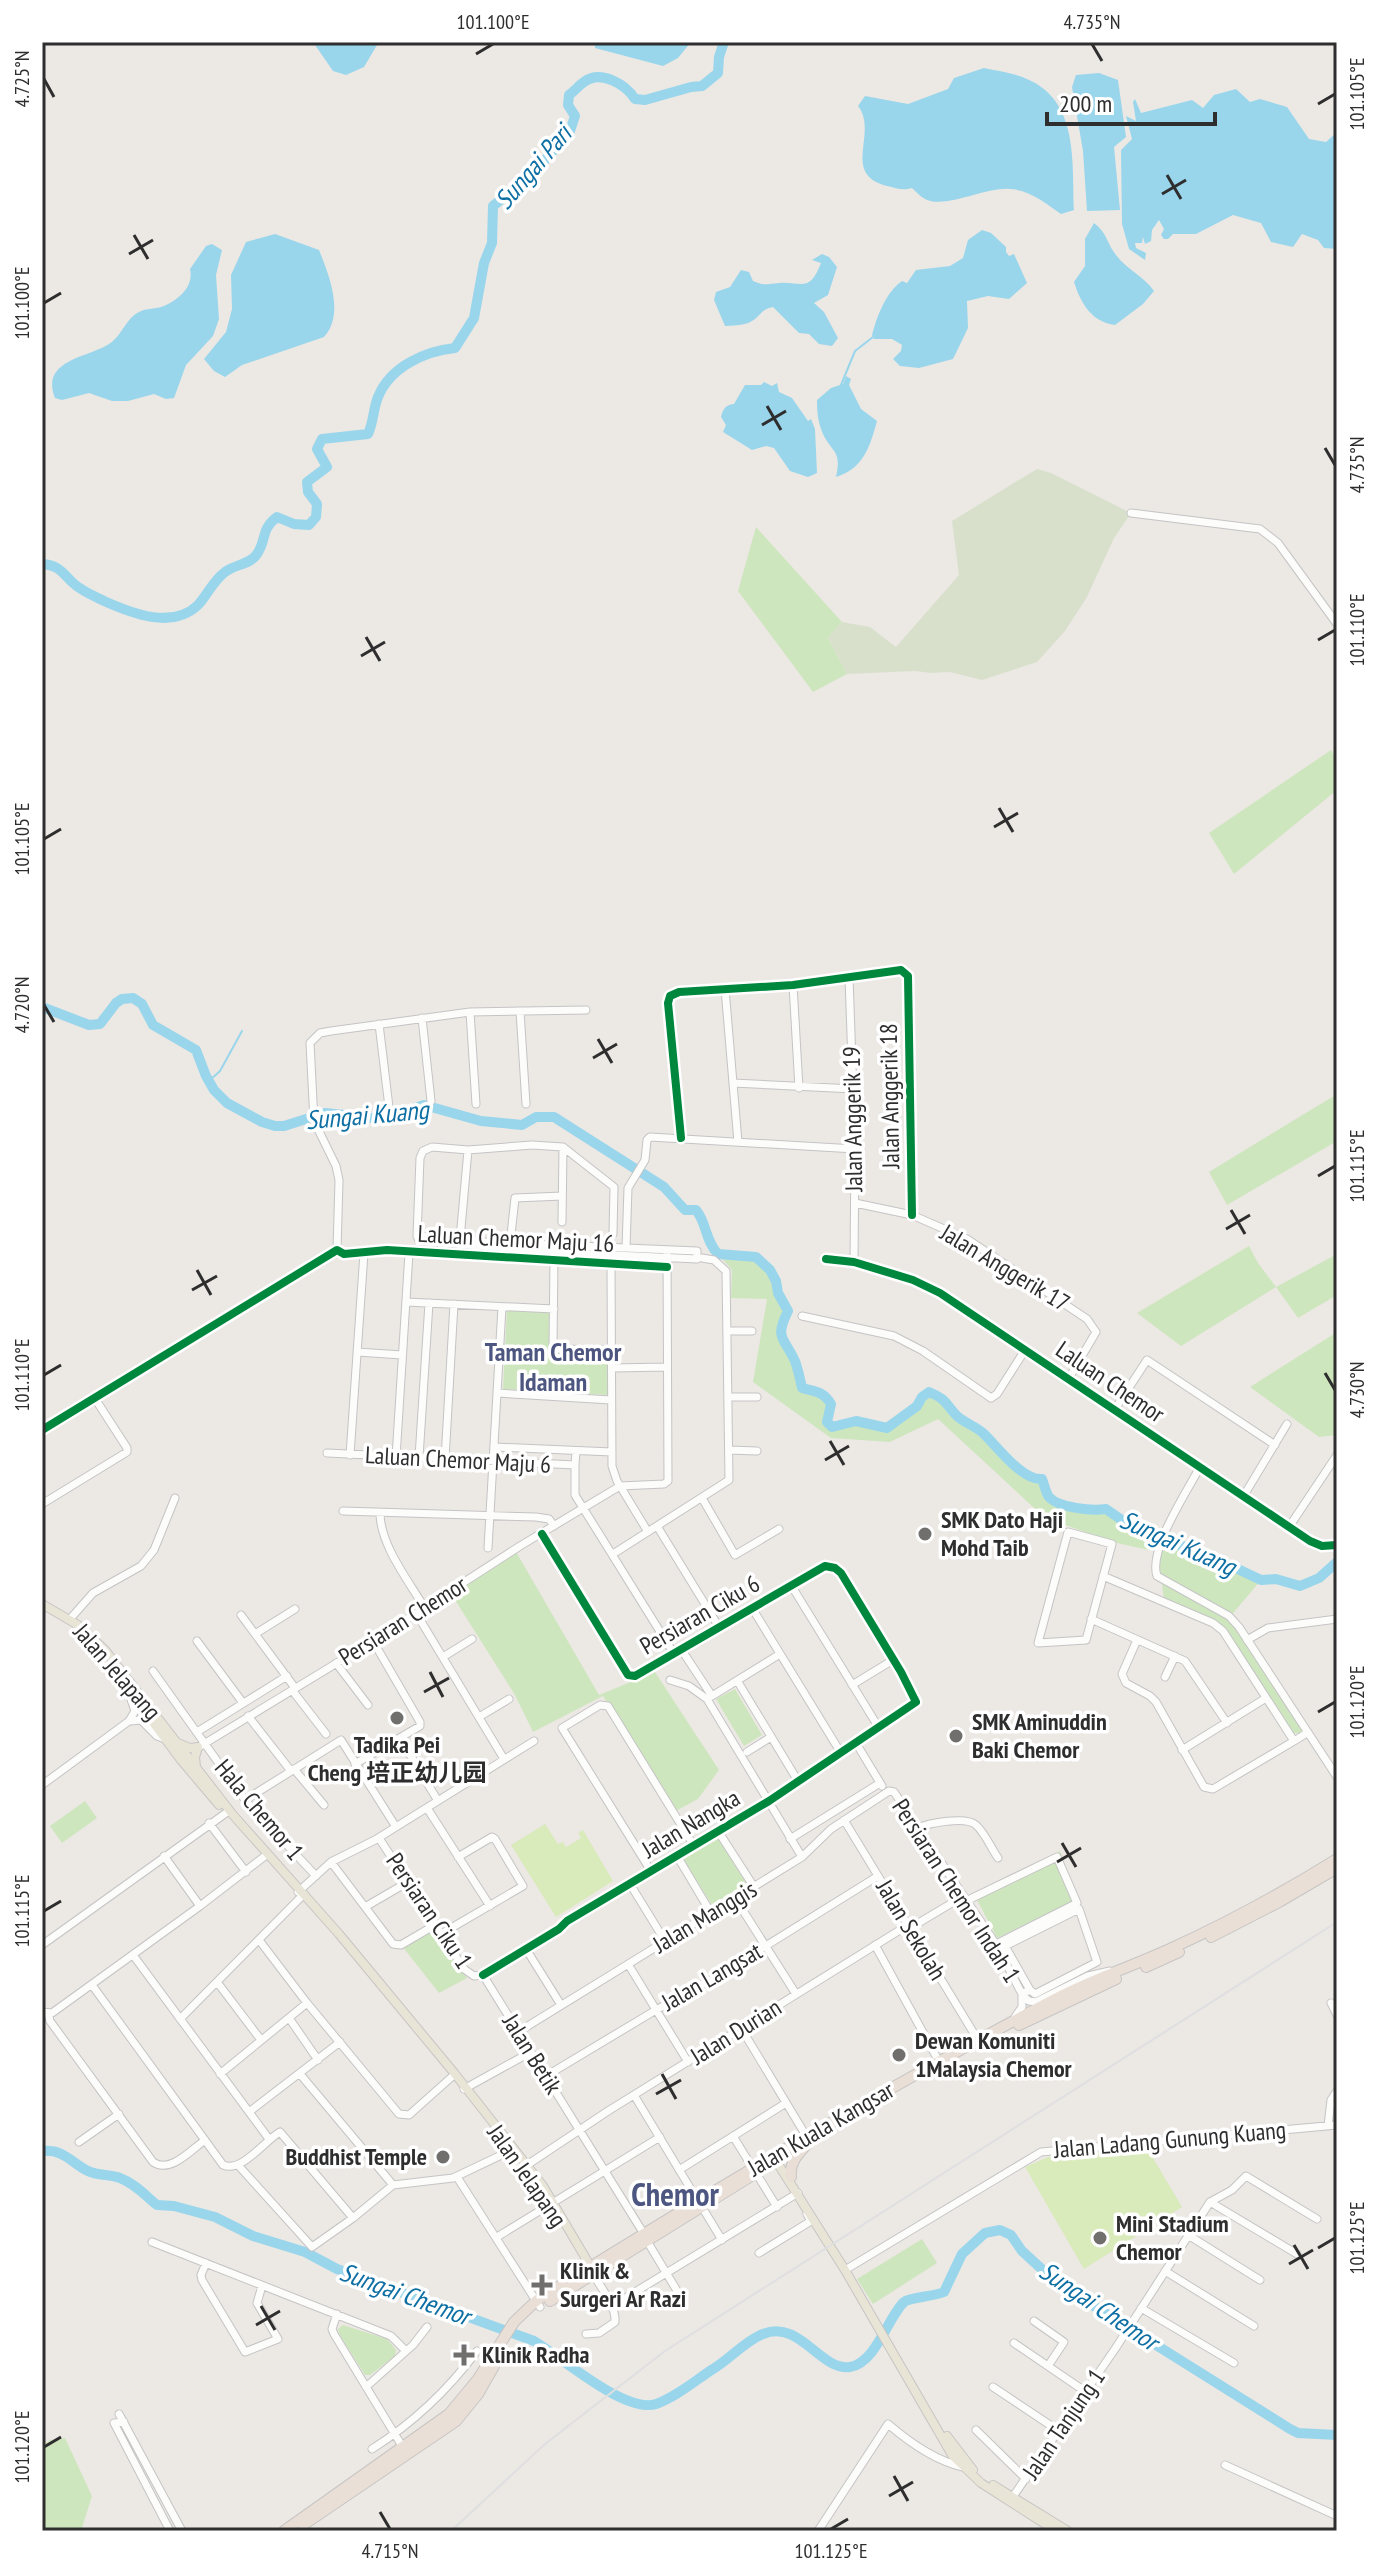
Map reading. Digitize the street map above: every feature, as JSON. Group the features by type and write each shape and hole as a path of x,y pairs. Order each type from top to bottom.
{"highway":[{"name":"Jalan Kuala Kangsar","path":"979,2043 1061,1996 1201,1934 1337,1859"},
{"name":"Jalan Kuala Kangsar","path":"284,2531 457,2406 516,2324 538,2304 591,2269 776,2157 979,2043 1205,1940 1337,1868"},
{"path":"791,2177 795,2158 808,2141"},
{"name":"Jalan Kuala Kangsar","path":"295,2531 456,2421 478,2394 504,2342"},
{"path":"386,2468 399,2455 402,2446 414,2445 456,2421"}],"main road":[{"name":"Jalan Jelapang","path":"42,1605 70,1619 105,1650 198,1782 301,1893"},
{"name":"Jalan Jelapang","path":"42,1605 89,1638 127,1688 466,2089 526,2166 591,2269"},
{"path":"118,1675 177,1751 186,1756 186,1762 198,1782"},
{"path":"170,1739 186,1747 201,1745"},
{"path":"196,1769 195,1757 201,1745"},
{"name":"Jalan Jelapang","path":"466,2089 526,2166"},
{"path":"776,2157 791,2177 796,2194"},
{"path":"776,2157 952,2455 998,2495 1056,2531"},
{"path":"911,2382 963,2460 984,2480 1068,2531"},
{"path":"998,2495 1012,2498 1026,2513"}],"street":[{"path":"1131,513 1260,529 1278,543 1337,624"},
{"name":"Jalan Anggerik 18","path":"849,977 901,970 908,976 912,1215"},
{"path":"681,1138 668,1003 670,996 679,992 793,985 849,977"},
{"name":"Jalan Anggerik 19","path":"849,977 854,1089 854,1262"},
{"path":"793,985 799,1088"},
{"path":"725,989 738,1142"},
{"path":"42,1430 337,1250 339,1180 336,1166 314,1121 310,1043 320,1033 470,1012 586,1010"},
{"path":"520,1011 526,1104"},
{"path":"470,1012 476,1104"},
{"path":"422,1018 431,1101"},
{"path":"379,1024 389,1107"},
{"path":"733,1083 854,1089"},
{"path":"626,1248 626,1196 631,1181 645,1160 647,1140 654,1136 855,1149"},
{"path":"562,1222 563,1147"},
{"path":"613,1234 614,1187 563,1147 428,1148 420,1158 417,1236 667,1258 699,1256 714,1260 726,1271 729,1480 613,1554"},
{"path":"460,1242 468,1150"},
{"path":"510,1245 515,1198 562,1196"},
{"name":"Jalan Anggerik 17","path":"855,1203 912,1215 983,1249 1087,1319 1096,1332 1069,1378"},
{"path":"554,1248 626,1248 667,1258"},
{"path":"554,1248 553,1349 611,1350"},
{"name":"Laluan Chemor Maju 16","path":"337,1250 344,1254 376,1250 611,1265 667,1258"},
{"path":"350,1455 364,1253"},
{"path":"396,1457 409,1253"},
{"path":"620,1486 664,1484 668,1481 667,1258"},
{"name":"Laluan Chemor","path":"826,1259 854,1262 913,1280 940,1293 1289,1527 1322,1546 1337,1545"},
{"path":"611,1265 612,1466 620,1486 648,1532"},
{"path":"406,1302 554,1309"},
{"path":"419,1457 429,1303"},
{"path":"445,1459 454,1304"},
{"path":"488,1548 502,1307"},
{"path":"802,1316 856,1325 894,1336 923,1351 991,1398 997,1394 1025,1350"},
{"path":"728,1331 752,1331"},
{"path":"357,1352 402,1355"},
{"path":"1115,1409 1147,1360 1275,1445"},
{"path":"612,1368 667,1367"},
{"path":"497,1393 611,1400"},
{"path":"42,1504 127,1452 94,1397"},
{"path":"729,1397 757,1397"},
{"path":"1243,1497 1287,1424"},
{"path":"494,1447 612,1452"},
{"path":"729,1450 757,1451"},
{"name":"Laluan Chemor Maju 6","path":"327,1453 575,1465 576,1451"},
{"path":"1289,1527 1337,1455"},
{"path":"575,1465 573,1490 584,1509 677,1652 712,1696 780,1654"},
{"path":"1200,1467 1167,1527 1155,1563 1157,1576 1229,1616 1337,1777"},
{"name":"Persiaran Chemor","path":"186,1756 620,1486"},
{"path":"70,1619 93,1593 141,1566 154,1550 175,1498"},
{"path":"702,1498 735,1555 779,1529"},
{"path":"343,1511 545,1518 554,1526"},
{"path":"380,1514 380,1528 424,1607"},
{"path":"657,1526 719,1627"},
{"path":"1068,1532 1112,1544 1103,1576 1086,1640 1038,1643 1068,1532"},
{"name":"Persiaran Ciku 6","path":"542,1534 628,1675 635,1676 825,1566 841,1573 893,1660"},
{"path":"1103,1576 1213,1623 1223,1631 1294,1741"},
{"path":"791,1585 879,1728"},
{"path":"752,1608 841,1753"},
{"path":"255,1634 295,1609"},
{"path":"416,1613 504,1759"},
{"path":"241,1615 326,1734"},
{"path":"1091,1619 1175,1656 1191,1667 1227,1723"},
{"path":"1247,1640 1268,1628 1337,1619"},
{"path":"443,1657 472,1639"},
{"path":"1137,1640 1122,1674 1126,1683 1156,1702 1204,1787 1213,1789 1307,1733"},
{"path":"197,1641 243,1703"},
{"path":"355,1764 420,1726 373,1641"},
{"path":"1165,1677 1175,1656"},
{"path":"852,1685 893,1660"},
{"name":"Jalan Nangka","path":"483,1975 769,1801 916,1702 893,1660"},
{"path":"336,1663 368,1705"},
{"name":"Hala Chemor 1","path":"153,1671 197,1732 201,1745 245,1800 316,1876"},
{"path":"197,1732 287,1676"},
{"path":"670,1680 689,1686 707,1699 802,1857"},
{"path":"738,1682 798,1781"},
{"path":"42,1785 129,1721 135,1711 127,1688"},
{"path":"1182,1750 1266,1698"},
{"path":"479,1717 509,1699"},
{"path":"651,1871 562,1728 605,1704 694,1846"},
{"path":"248,1716 324,1805"},
{"path":"129,1721 141,1720 157,1736 170,1739"},
{"path":"747,1752 771,1737"},
{"path":"400,1738 438,1801"},
{"path":"245,1800 341,1740 396,1827"},
{"path":"180,2019 331,1862 379,1838 534,1741"},
{"path":"856,1743 887,1791"},
{"path":"790,1839 880,1783"},
{"name":"Jalan Manggis","path":"518,2032 802,1857 844,1820 887,1791"},
{"name":"Persiaran Chemor Indah 1","path":"887,1791 894,1792 964,1899 1000,1946 1026,1992"},
{"path":"427,1808 490,1906"},
{"path":"42,1945 226,1813"},
{"name":"Jalan Sekolah","path":"844,1820 979,2043"},
{"path":"918,1828 945,1821 969,1822 976,1825 998,1858"},
{"path":"209,1823 246,1872"},
{"path":"718,1831 754,1887"},
{"path":"441,1934 523,1886 492,1837 458,1857"},
{"name":"Persiaran Ciku 1","path":"379,1838 464,1969 474,1976 483,1975"},
{"path":"164,1856 200,1906"},
{"path":"205,2140 168,2166 159,2166 45,2013 92,1985 265,1856"},
{"path":"677,1856 711,1913"},
{"name":"Jalan Durian","path":"526,2166 875,1945 964,1899 1057,1857 1077,1903 1000,1946"},
{"path":"331,1862 393,1944 401,1945 435,1925"},
{"name":"Jalan Langsat","path":"546,2076 878,1876"},
{"path":"365,1907 408,1882"},
{"path":"630,1884 665,1941"},
{"path":"735,1898 796,1994"},
{"path":"1000,1946 1079,1909 1097,1962 1035,1994 1026,1992"},
{"path":"259,1940 399,2114 409,2115 454,2075"},
{"path":"875,1945 941,2064"},
{"path":"526,1949 561,2005"},
{"path":"133,1955 269,2139"},
{"path":"628,1964 688,2062"},
{"path":"1026,1992 1029,2001 1036,2002 1093,1973 1120,1970"},
{"name":"Jalan Betik","path":"483,1975 682,2299"},
{"path":"217,1982 261,2040"},
{"path":"92,1985 223,2165 229,2168 238,2165 278,2132 282,2133 353,2218"},
{"path":"1009,2024 1022,2007 1026,1992"},
{"path":"220,2074 307,2003"},
{"path":"1331,2003 1337,2015"},
{"path":"289,2018 318,2060"},
{"path":"741,2028 808,2141"},
{"path":"249,2112 340,2042"},
{"path":"466,2089 531,2052"},
{"path":"300,2074 393,2185"},
{"path":"1332,2126 1331,2100 1337,2091"},
{"path":"634,2095 722,2240"},
{"path":"679,2170 786,2103"},
{"path":"79,2142 119,2114"},
{"name":"Jalan Ladang Gunung Kuang","path":"845,2270 1041,2152 1332,2126"},
{"path":"733,2136 777,2207"},
{"path":"497,2237 660,2137"},
{"path":"238,2165 312,2247 393,2185 457,2177 512,2150"},
{"path":"1210,2202 1232,2190 1246,2176 1317,2219"},
{"path":"457,2177 538,2304"},
{"path":"612,2306 796,2194 811,2221 759,2253"},
{"path":"1210,2202 1297,2254"},
{"name":"Jalan Tanjung 1","path":"1012,2498 1115,2349 1210,2202"},
{"path":"1188,2235 1260,2280"},
{"path":"152,2242 391,2336 406,2351"},
{"path":"206,2263 202,2280 245,2352 278,2339 257,2303 262,2286"},
{"path":"586,2334 599,2333 615,2322 612,2306 591,2269"},
{"path":"1165,2271 1254,2326"},
{"path":"1141,2308 1234,2363"},
{"path":"337,2314 332,2331 402,2446"},
{"path":"1034,2321 1064,2342 1048,2366"},
{"path":"366,2387 427,2327"},
{"path":"1014,2343 1086,2392"},
{"path":"372,2449 395,2434 453,2381 477,2351"},
{"path":"993,2387 1059,2431"},
{"path":"119,2414 182,2531"},
{"path":"124,2422 114,2423 170,2531"},
{"path":"818,2531 888,2424 942,2460 963,2467"},
{"path":"976,2430 1026,2479"},
{"path":"1225,2465 1337,2516"}],"green space":[{"path":"1037,469 1131,513 1114,538 1087,597 1065,631 1037,662 982,680 950,672 847,674 828,638 842,622 870,627 896,647 959,575 952,521"},
{"path":"756,527 842,622 828,638 847,674 813,692 738,591"},
{"path":"1331,750 1337,760 1337,790 1234,874 1209,833"},
{"path":"1337,1094 1337,1141 1227,1205 1209,1172"},
{"path":"1249,1246 1276,1287 1181,1346 1137,1313"},
{"path":"718,1254 756,1257 770,1270 788,1311 781,1333 795,1361 802,1388 819,1393 828,1400 831,1404 827,1422 832,1427 856,1421 887,1428 917,1406 929,1392 983,1433 1018,1469 1042,1479 1049,1497 1089,1511 1106,1509 1129,1525 1261,1580 1229,1618 1306,1733 1291,1733 1224,1630 1164,1600 1158,1552 1117,1543 1045,1518 938,1419 890,1442 831,1438 753,1382 767,1299 731,1298 732,1270"},
{"path":"1337,1254 1337,1295 1298,1318 1276,1287"},
{"path":"507,1308 551,1311 551,1349 610,1352 609,1395 503,1389"},
{"path":"1337,1332 1337,1435 1319,1437 1250,1387"},
{"path":"515,1550 599,1695 655,1672 719,1770 698,1799 674,1812 603,1696 533,1732 515,1695 450,1592"},
{"path":"735,1689 762,1735 744,1746 716,1699"},
{"path":"85,1801 97,1818 62,1843 50,1826"},
{"path":"545,1824 558,1844 563,1842 566,1847 581,1838 578,1833 583,1830 613,1881 556,1917 511,1845"},
{"path":"714,1838 719,1840 746,1883 712,1905 684,1860 686,1855"},
{"path":"1060,1851 1077,1899 997,1938 974,1894"},
{"path":"434,1930 467,1978 439,1993 402,1946"},
{"name":"Mini Stadium Chemor","path":"1146,2146 1182,2207 1084,2269 1025,2167 1053,2155"},
{"path":"922,2239 937,2263 873,2304 857,2279"},
{"path":"343,2325 387,2339 396,2350 395,2356 370,2375 365,2375 339,2334 338,2329"},
{"path":"65,2438 92,2496 81,2531 42,2531 42,2446 50,2440"}],"water":[{"path":"313,42 377,42 377,45 364,67 346,75 333,71"},
{"path":"595,42 691,42 678,58 663,66 595,48"},
{"path":"984,68 1027,79 1044,89 1056,102 1064,117 1072,153 1074,210 1061,214 1031,194 1010,189 936,202 925,199 912,188 896,188 873,180 866,172 863,163 865,128 858,106 865,96 908,104 948,89 954,78"},
{"path":"1099,73 1118,80 1126,137 1114,147 1120,210 1087,211 1083,151 1072,87 1076,75"},
{"path":"1236,89 1250,102 1260,99 1287,107 1309,139 1326,142 1337,132 1337,249 1324,248 1318,240 1302,234 1293,247 1271,242 1261,223 1233,215 1196,234 1173,234 1168,239 1161,235 1164,229 1159,220 1152,230 1151,241 1145,244 1143,237 1142,243 1135,243 1136,248 1146,253 1145,260 1129,249 1122,224 1121,150 1132,139 1126,116 1136,121 1133,102 1135,99 1141,113 1192,100 1203,108 1214,95"},
{"path":"1094,223 1120,260 1154,291 1143,304 1115,325 1100,320 1088,311 1074,282 1085,266 1085,239"},
{"path":"982,230 991,233 1006,247 1009,256 1014,254 1027,283 1009,299 988,296 967,301 968,328 953,359 919,368 900,366 893,359 901,351 902,345 892,339 874,339 872,335 887,298 902,281 907,283 916,270 950,266 963,258 968,240"},
{"path":"275,234 319,250 333,294 330,328 324,337 242,365 225,377 214,371 204,359 226,332 232,309 231,275 246,242"},
{"path":"212,244 222,250 216,275 219,319 213,336 186,365 174,398 166,399 154,394 128,401 112,401 89,393 62,400 55,398 52,385 60,368 109,344 139,312 164,306 180,296 190,281 190,269 206,246"},
{"path":"822,254 837,267 828,295 814,303 824,312 838,338 832,346 819,344 809,334 799,333 773,307 748,323 725,326 714,300 716,292 730,287 741,270 749,272 753,281 760,284 804,284 817,273 821,263 812,260"},
{"path":"846,376 851,379 849,385 861,409 877,421 859,463 836,477 837,457 821,430 817,400 831,388 843,384"},
{"path":"764,382 772,386 777,383 779,392 792,398 808,421 811,419 815,429 817,473 808,477 790,471 774,448 766,446 752,450 723,432 726,425 721,417 725,408 734,404 745,385 761,385"}],"waterway":[{"name":"Sungai Pari","path":"42,564 56,567 79,588 115,606 151,617 176,617 198,605 225,572 254,558 268,526 277,517 294,524 309,525 316,517 317,504 308,492 307,482 327,467 317,449 322,439 368,434 378,397 391,377 421,357 455,348 474,318 484,263 492,243 493,206 533,174 570,131 575,116 568,105 569,95 584,82 598,77 612,80 635,99 645,100 702,86 718,73 724,42"},
{"path":"841,385 855,351 873,337"},
{"name":"Sungai Kuang","path":"42,1007 89,1025 100,1024 116,1003 133,998 142,1004 153,1025 196,1050 214,1090 227,1103 275,1126 325,1113 382,1119 424,1105 481,1121 522,1125 536,1117 554,1117 664,1187 685,1210 696,1210 718,1254 756,1257 770,1270 788,1311 781,1333 795,1361 802,1388 819,1393 828,1400 831,1404 827,1422 832,1427 856,1421 887,1428 917,1406 929,1392 983,1433 1018,1469 1042,1479 1049,1497 1060,1504 1106,1509 1129,1525 1261,1580 1276,1579 1300,1586 1319,1578 1337,1562"},
{"path":"209,1081 220,1071 242,1031"},
{"name":"Sungai Chemor","path":"42,2151 62,2154 92,2173 125,2180 157,2205 174,2206 215,2217 253,2236 305,2252 337,2269 534,2341 593,2382 643,2405 656,2404 671,2397 750,2341 776,2331 799,2339 839,2366 859,2364 874,2349 904,2302 944,2292 962,2254 985,2233 1000,2230 1011,2235 1022,2251 1057,2283 1290,2429 1298,2433 1337,2435"}],"railway":[{"path":"451,2531 545,2444 665,2351 1337,1922"}],"cycle path":[{"path":"681,1138 668,1003 670,996 679,992 793,985 901,970 908,976 912,1215"},
{"path":"42,1430 337,1250 344,1254 387,1250 667,1267"},
{"path":"826,1259 854,1262 913,1280 940,1293 1310,1541 1322,1546 1337,1545"},
{"path":"483,1975 559,1929 567,1921 769,1801 916,1702 841,1573 825,1566 635,1676 628,1675 542,1534"}],"place":[{"name":"SMK Dato Haji Mohd Taib","path":"925,1534"},
{"name":"Tadika Pei Cheng 培正幼儿园","path":"397,1718"},
{"name":"SMK Aminuddin Baki Chemor","path":"956,1736"},
{"name":"Dewan Komuniti 1Malaysia Chemor","path":"899,2055"},
{"name":"Buddhist Temple","path":"443,2157"},
{"name":"Mini Stadium Chemor","path":"1100,2238"},
{"name":"Klinik & Surgeri Ar Razi","path":"542,2285"},
{"name":"Klinik Radha","path":"464,2355"}],"district":[{"name":"Taman Chemor Idaman","path":"553,1367"},
{"name":"Chemor","path":"675,2195"}]}
